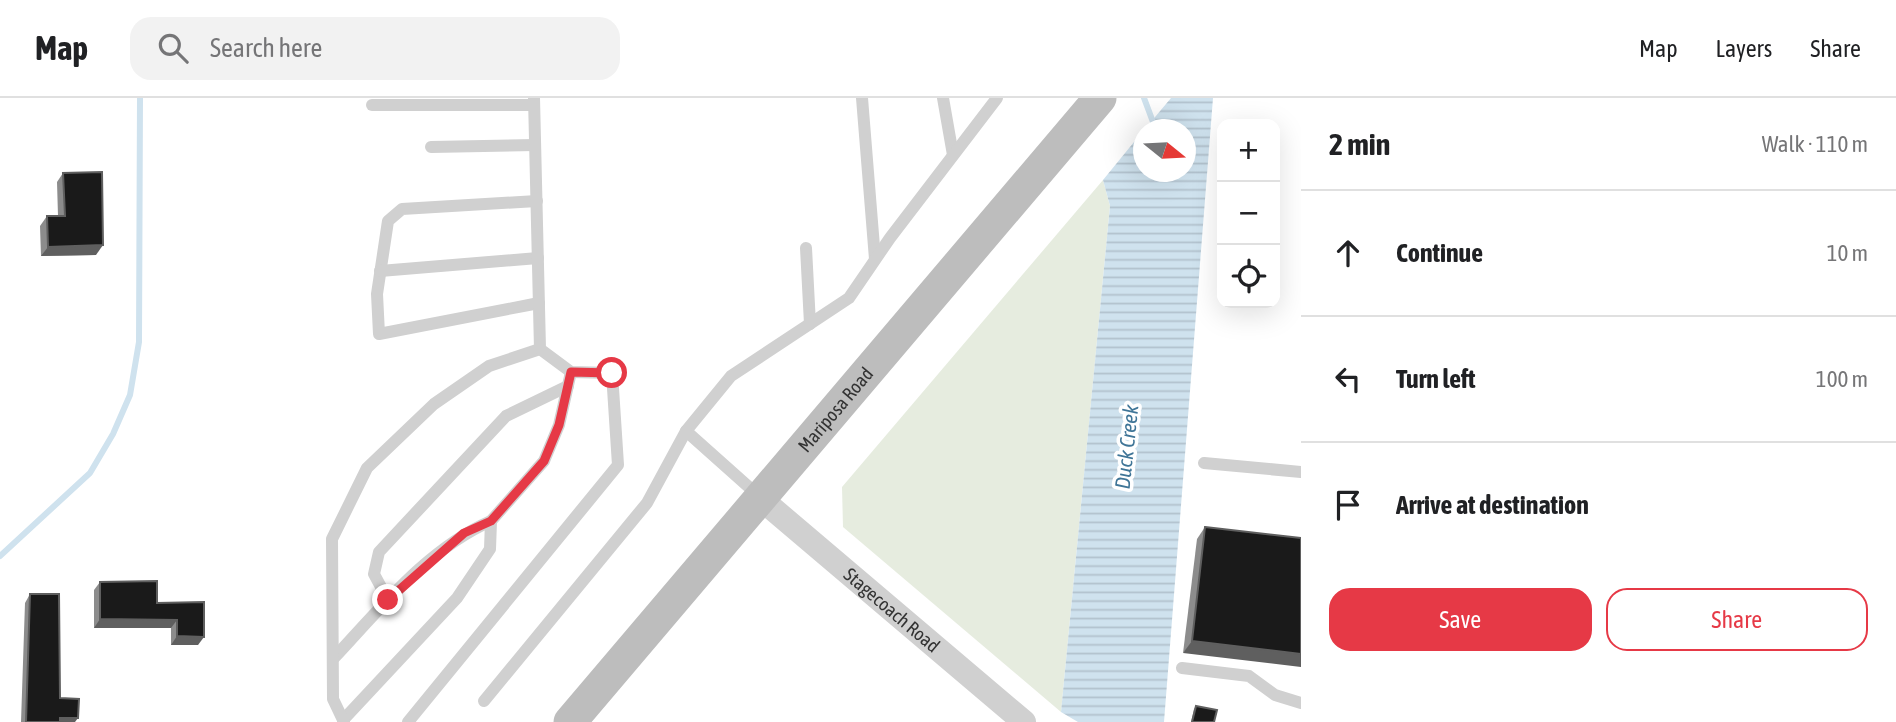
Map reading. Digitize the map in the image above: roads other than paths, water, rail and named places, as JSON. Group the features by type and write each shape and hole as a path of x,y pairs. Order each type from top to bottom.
{"main road":[{"name":"Mariposa Road","path":"570,722 1100,98"}],"street":[{"name":"Stagecoach Road","path":"760,498 1024,722"}],"lane":[{"path":"862,98 876,259"},
{"path":"943,98 953,155"},
{"path":"484,701 647,503 687,431 731,376 849,298 997,98"},
{"path":"372,105 534,102 540,349"},
{"path":"431,147 535,145"},
{"path":"537,201 402,209 388,221 377,293 379,334 540,303"},
{"path":"806,248 810,324"},
{"path":"380,271 538,258"},
{"path":"408,722 618,465 612,373 571,372 540,349"},
{"path":"491,521 490,549 457,598 344,721 333,699 332,539 367,468 434,404 489,366 540,349"},
{"path":"333,659 388,600 464,533 491,521 544,461 559,425 571,372"},
{"path":"388,600 373,574 379,552 506,416 568,386"},
{"path":"687,431 760,498"},
{"path":"1204,463 1301,472"},
{"path":"1182,668 1248,676 1275,695 1301,703"}],"water":[{"path":"1171,98 1213,98 1164,722 1078,722 1061,712 1110,206 1103,180 1133,143 1133,182 1196,182 1196,119 1153,119"}],"waterway":[{"path":"0,556 90,473 113,434 130,395 139,342 140,98"},
{"name":"Duck Creek","path":"1144,98 1152,119"}]}
